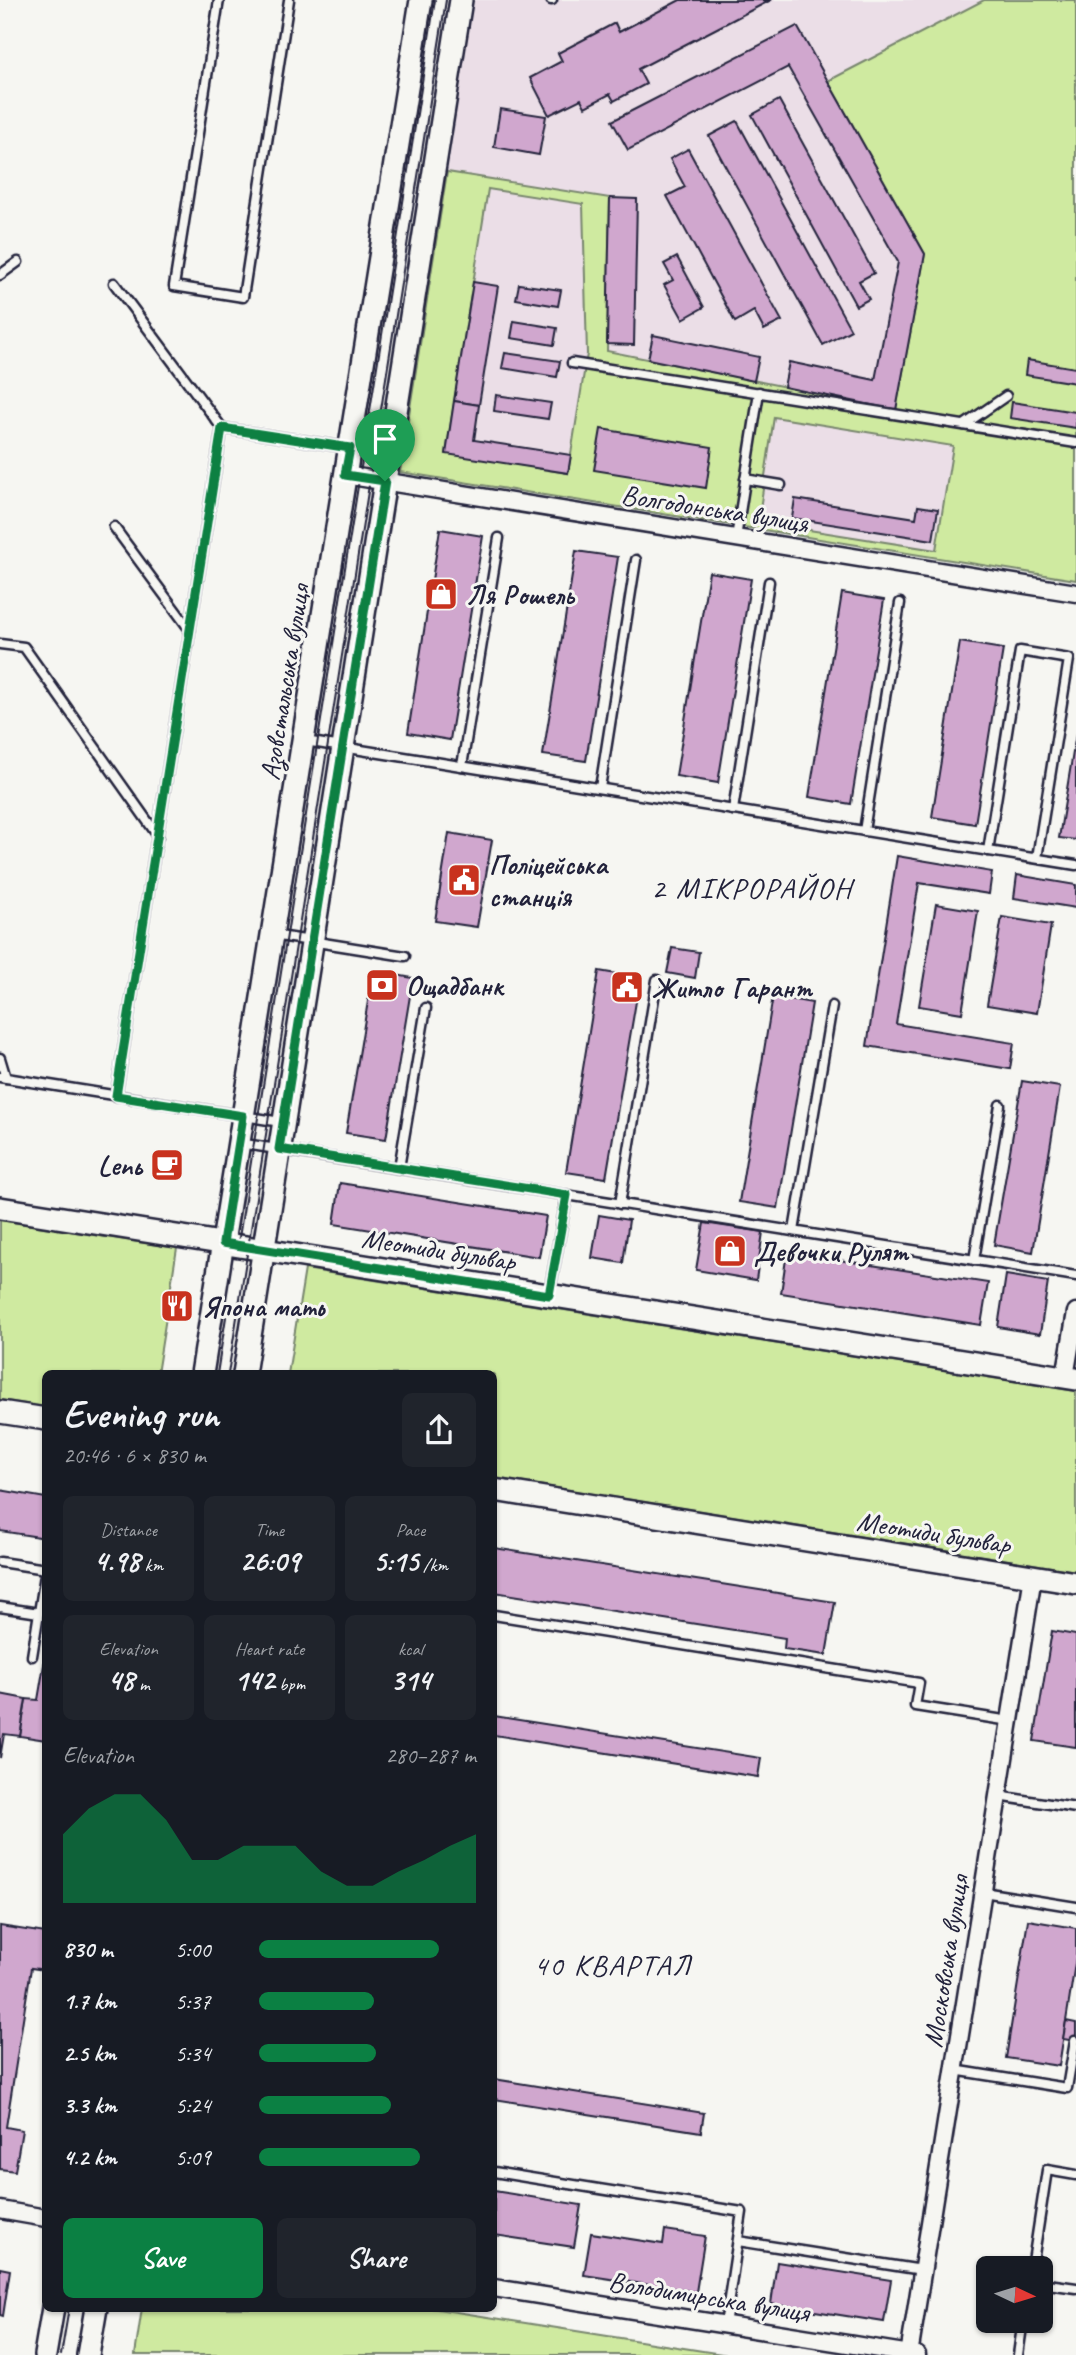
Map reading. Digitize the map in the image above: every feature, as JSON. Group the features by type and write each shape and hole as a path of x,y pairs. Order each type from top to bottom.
{"street":[{"name":"Азовстальська вулиця","path":"203,1370 421,0"},
{"path":"245,1370 461,0"},
{"name":"Волгодонська вулиця","path":"345,475 1076,593"},
{"name":"Меотиди бульвар","path":"0,1208 1071,1378"},
{"path":"1071,1378 1076,1312"},
{"path":"0,1412 42,1418"},
{"name":"Меотиди бульвар","path":"497,1490 1076,1583"},
{"name":"Московська вулиця","path":"912,2355 922,2270 1034,1576"},
{"path":"0,2210 42,2216"},
{"name":"Володимирська вулиця","path":"497,2288 912,2355"},
{"path":"45,2355 52,2312"},
{"path":"88,2355 95,2312"}],"lane":[{"path":"219,0 174,286 243,296 289,0"},
{"path":"0,275 18,262"},
{"path":"114,283 222,428 389,454"},
{"path":"572,362 1076,443"},
{"path":"736,538 759,393"},
{"path":"964,425 1006,396"},
{"path":"116,1096 222,428"},
{"path":"745,479 781,485"},
{"path":"114,527 190,630"},
{"path":"462,766 499,538"},
{"path":"600,788 636,560"},
{"path":"733,810 769,582"},
{"path":"864,831 900,603"},
{"path":"0,644 24,648 158,836"},
{"path":"988,851 1020,651 1069,659 1037,858"},
{"path":"303,741 1076,865"},
{"path":"272,935 405,956"},
{"path":"620,1204 657,980"},
{"path":"794,1231 832,1006"},
{"path":"399,1168 426,1008"},
{"path":"0,1058 3,1078 284,1122"},
{"path":"974,1260 1000,1105"},
{"path":"239,1143 1076,1276"},
{"path":"549,1295 567,1195"},
{"path":"0,1562 42,1568"},
{"path":"32,1656 42,1594"},
{"path":"0,1607 39,1613"},
{"path":"497,1615 919,1683 915,1706 1010,1721"},
{"path":"998,1796 1076,1808"},
{"path":"983,1892 1076,1906"},
{"path":"954,2070 1067,2088 1075,2041"},
{"path":"1034,2256 1047,2170 1076,2175"},
{"path":"497,2172 742,2212 724,2325"},
{"path":"738,2241 922,2270"},
{"path":"1054,2285 1076,2288"},
{"path":"1018,2355 1021,2333"}],"shaded area":[{"path":"474,0 984,0 828,81 925,254 896,410 607,351 610,198 447,172"},
{"path":"488,188 583,204 587,354 568,473 446,454"},
{"path":"774,417 953,446 936,551 757,522"}],"green space":[{"path":"984,0 1076,0 1076,580 400,472 447,172 610,198 607,351 896,409 925,254 828,81","holes":["488,189 583,204 587,354 568,473 446,453","774,417 953,446 936,550 758,522"]},
{"path":"0,1220 177,1248 158,1370 42,1370 42,1407 0,1400"},
{"path":"305,1269 1076,1391 1076,1571 497,1478 497,1370 289,1370"},
{"path":"141,2312 456,2312 728,2355 135,2355"}],"building":[{"path":"680,0 771,0 638,69 646,84 614,101 610,94 585,107 581,99 549,115 530,78 562,61 558,53 615,23 619,32"},
{"path":"797,26 925,254 896,410 784,387 789,362 875,380 898,262 788,67 628,150 612,121"},
{"path":"779,100 874,273 859,281 869,299 856,306 752,115"},
{"path":"500,109 546,116 539,155 494,147"},
{"path":"737,121 851,330 823,345 709,136"},
{"path":"688,149 782,321 764,330 754,311 735,322 667,196 685,187 670,159"},
{"path":"610,198 637,199 634,345 607,344"},
{"path":"677,257 704,307 683,319 664,285 673,280 664,264"},
{"path":"473,282 498,286 479,405 454,401"},
{"path":"519,284 561,290 558,306 516,299"},
{"path":"514,321 557,328 554,345 511,338"},
{"path":"653,335 759,357 754,381 648,359"},
{"path":"505,353 560,361 557,377 502,368"},
{"path":"1027,360 1076,368 1076,383 1025,375"},
{"path":"496,395 551,403 548,419 494,411"},
{"path":"454,401 479,405 474,440 571,455 568,473 446,454"},
{"path":"1012,402 1076,412 1076,428 1010,418"},
{"path":"601,429 712,447 706,488 594,470"},
{"path":"795,499 916,518 918,506 938,509 933,540 792,518"},
{"path":"440,529 483,536 450,740 408,733"},
{"path":"576,551 618,557 586,761 543,755"},
{"path":"709,572 751,579 718,783 676,776"},
{"path":"842,593 884,600 851,804 809,797"},
{"path":"960,642 1003,649 975,824 932,817"},
{"path":"1076,734 1076,840 1059,838"},
{"path":"449,833 492,840 477,927 435,921"},
{"path":"897,856 992,872 989,894 919,883 896,1024 1014,1043 1010,1069 867,1046"},
{"path":"1017,875 1076,885 1076,908 1014,898"},
{"path":"936,904 978,911 962,1013 919,1006"},
{"path":"1002,917 1051,925 1037,1013 987,1005"},
{"path":"672,948 699,952 695,978 667,973"},
{"path":"373,971 413,978 386,1139 346,1133"},
{"path":"599,971 640,978 606,1178 566,1172"},
{"path":"773,996 812,1003 778,1208 739,1202"},
{"path":"1022,1081 1060,1087 1033,1252 994,1245"},
{"path":"340,1183 546,1216 539,1257 334,1224"},
{"path":"599,1215 629,1220 623,1263 592,1258"},
{"path":"704,1223 763,1232 756,1280 696,1270"},
{"path":"787,1252 988,1283 981,1325 781,1293"},
{"path":"1006,1275 1048,1282 1040,1334 998,1327"},
{"path":"173,1298 184,1300 181,1314 171,1312"},
{"path":"0,1490 42,1497 42,1537 0,1531"},
{"path":"497,1548 835,1602 826,1655 784,1649 785,1638 497,1592"},
{"path":"1052,1631 1076,1635 1076,1747 1034,1741"},
{"path":"42,1676 42,1739 20,1736 26,1699 38,1700"},
{"path":"0,1694 26,1699 20,1736 4,1734 0,1758"},
{"path":"497,1716 761,1758 758,1777 497,1735"},
{"path":"1028,1920 1076,1928 1076,1957 1059,2066 1006,2058"},
{"path":"0,1926 42,1932 42,1970 31,1968 6,2127 22,2130 15,2171 0,2169"},
{"path":"1066,2021 1076,2023 1076,2041 1063,2039"},
{"path":"497,2079 704,2113 701,2132 497,2099"},
{"path":"497,2191 581,2205 574,2247 497,2235"},
{"path":"665,2230 705,2236 696,2292 584,2275 591,2233 663,2244"},
{"path":"777,2262 891,2280 884,2322 771,2304"},
{"path":"0,2268 10,2270 3,2316 0,2315"}],"tram line":[{"path":"238,1244 435,0"},
{"path":"229,1370 446,0"},
{"path":"218,1370 226,1317"},
{"path":"61,2355 68,2312"}],"place":[{"name":"Ля Рошель","path":"441,594"},
{"name":"Поліцейська станція","path":"464,880"},
{"name":"Ощадбанк","path":"382,985"},
{"name":"Житло Гарант","path":"627,987"},
{"name":"Lenь","path":"167,1165"},
{"name":"Девочки Рулят","path":"730,1251"},
{"name":"Япона мать","path":"177,1306"}],"district":[{"name":"2 МІКРОРАЙОН","path":"752,888"},
{"name":"40 КВАРТАЛ","path":"613,1965"}],"route":[{"path":"222,428 350,448 345,475 385,481 279,1149 567,1195 549,1295 223,1243 243,1116 116,1096 222,428"}]}
